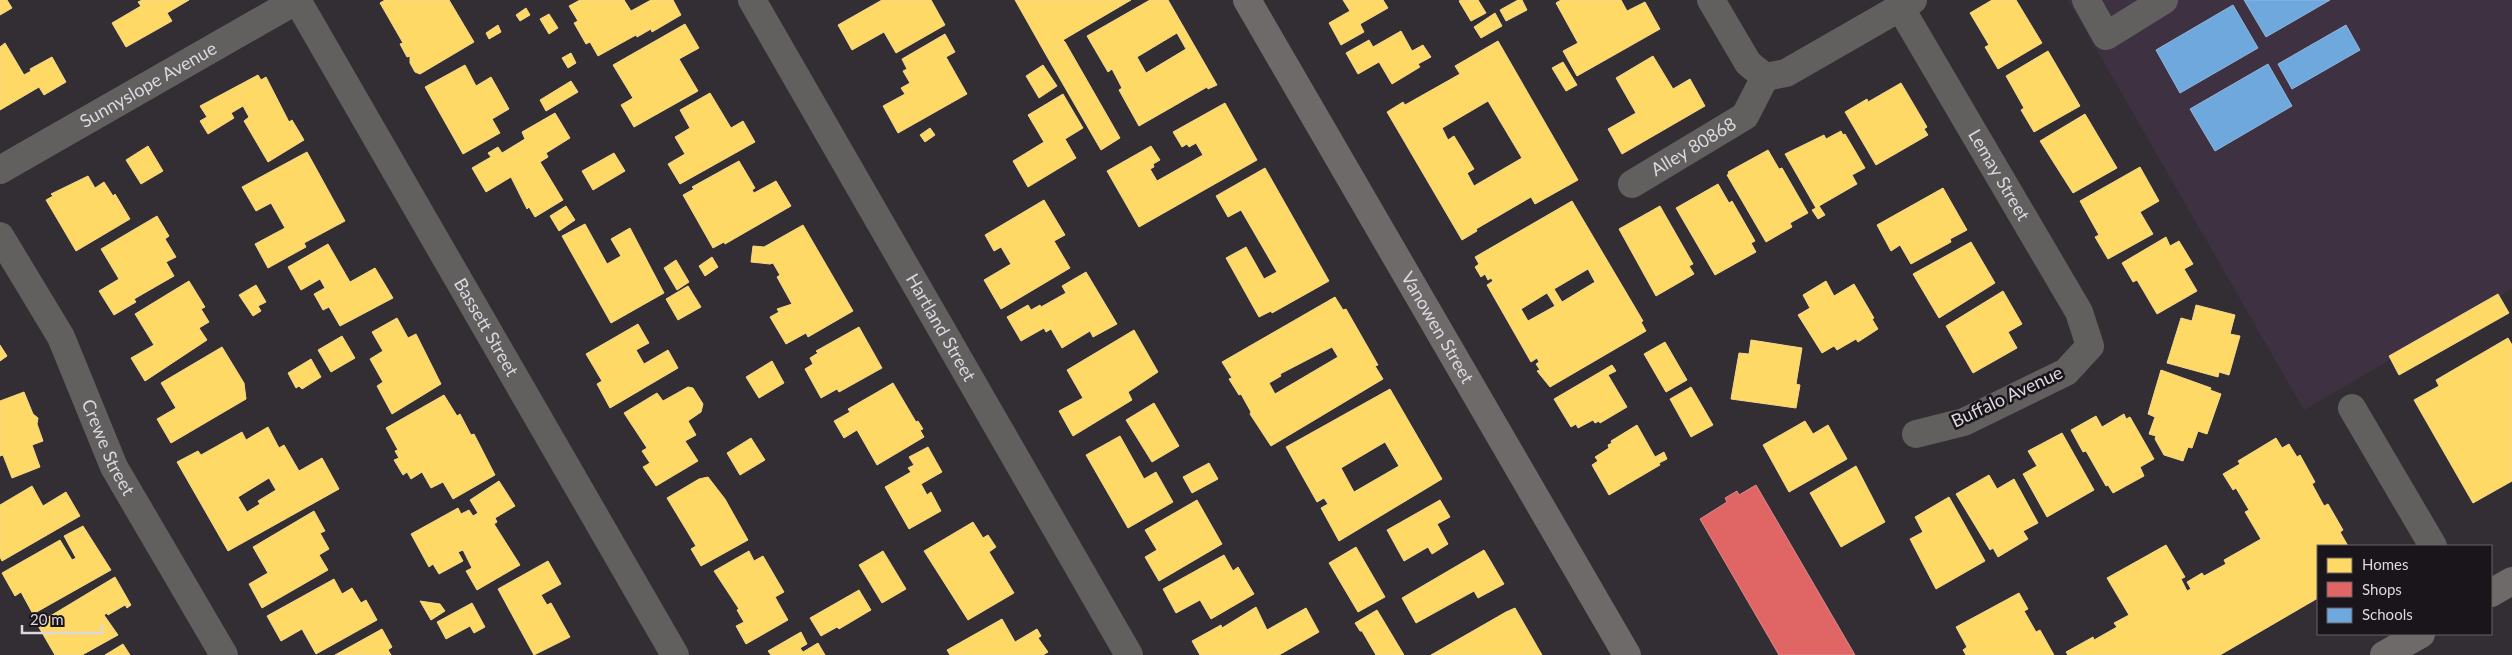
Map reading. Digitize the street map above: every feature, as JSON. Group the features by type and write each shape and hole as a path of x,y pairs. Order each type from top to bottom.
{"main road":[{"name":"Vanowen Street","path":"1246,0 1627,655"},
{"path":"2492,592 2512,581"},
{"path":"2384,655 2419,635"}],"street":[{"name":"Sunnyslope Avenue","path":"0,170 297,0"},
{"name":"Bassett Street","path":"297,0 674,655"},
{"name":"Hartland Street","path":"752,0 1129,655"},
{"path":"1711,0 1748,64 1765,77 1786,73 1907,4"},
{"path":"2086,0 2106,36 2164,0"},
{"name":"Lemay Street","path":"1907,4 2079,312 2090,346"},
{"name":"Alley 80868","path":"1632,184 1745,116 1765,77"},
{"name":"Crewe Street","path":"0,236 61,337 114,467 224,655"},
{"name":"Buffalo Avenue","path":"1916,434 1964,422 2066,372 2090,346"},
{"path":"2352,408 2431,545"}],"shaded area":[{"path":"2068,0 2512,0 2512,289 2304,410"}],"building: Homes":[{"path":"0,0 7,0 12,8 0,15"},
{"path":"142,0 189,0 167,13 172,21 126,47 112,23 141,6 138,2"},
{"path":"385,0 449,0 474,42 420,74 415,72 410,63 410,56 407,57 400,44 403,43 380,3"},
{"path":"580,0 624,0 631,11 651,0 673,0 681,15 652,32 651,29 637,37 636,35 598,56 590,42 586,44 574,23 578,21 569,6"},
{"path":"882,0 931,0 945,25 896,53 884,32 852,50 838,25"},
{"path":"1015,0 1131,0 1063,40 1065,42 1045,53"},
{"path":"1150,0 1168,0 1217,85 1208,89 1207,87 1139,126 1119,90 1122,88 1112,69 1108,72 1087,36","holes":["1177,33 1186,49 1146,73 1137,57"]},
{"path":"1343,0 1383,0 1388,8 1360,24 1364,32 1341,45 1329,23 1350,11"},
{"path":"1478,0 1486,13 1471,21 1459,1"},
{"path":"1518,0 1522,0 1527,10 1506,21 1500,10"},
{"path":"1561,0 1621,0 1627,11 1645,2 1660,29 1577,76 1563,51 1578,43 1556,3"},
{"path":"1992,0 2016,0 2042,43 1998,69 1985,47 1989,45 1970,13"},
{"path":"526,8 530,15 520,21 516,15"},
{"path":"1495,13 1502,26 1481,38 1474,27"},
{"path":"549,14 558,28 549,34 540,19"},
{"path":"685,24 699,48 679,59 698,91 634,127 621,105 633,98 613,65"},
{"path":"498,25 501,32 489,39 486,33"},
{"path":"1401,31 1412,51 1423,45 1431,57 1418,64 1420,67 1392,84 1379,62 1358,74 1346,53 1369,40 1373,47"},
{"path":"945,34 955,52 946,57 967,94 898,133 883,106 905,94 901,88 910,83 903,71 907,69 902,59"},
{"path":"1498,41 1578,180 1535,204 1531,197 1476,229 1477,231 1462,240 1387,112 1403,102 1405,105 1460,74 1455,66","holes":["1488,101 1522,158 1474,186 1467,173 1474,169 1454,136 1448,140 1442,128"]},
{"path":"1065,42 1120,138 1101,150 1045,53"},
{"path":"5,43 24,75 31,71 30,69 52,57 66,82 44,95 39,87 0,110 0,47"},
{"path":"2048,51 2080,106 2034,132 2021,110 2024,108 2006,76"},
{"path":"571,53 576,63 568,68 562,58"},
{"path":"1653,56 1673,89 1690,79 1705,106 1622,154 1608,129 1636,113 1616,78"},
{"path":"1563,62 1577,85 1566,91 1552,68"},
{"path":"465,65 476,86 491,77 509,109 492,119 500,133 463,154 425,87"},
{"path":"1043,65 1057,86 1039,98 1026,76"},
{"path":"258,75 261,80 266,77 289,122 292,120 304,140 268,162 244,121 249,117 243,106 231,113 234,118 208,134 200,121 207,117 200,106"},
{"path":"571,81 578,92 546,111 540,100"},
{"path":"1901,83 1927,127 1924,129 1928,135 1876,165 1845,112 1867,99 1868,102"},
{"path":"710,93 731,128 743,121 755,142 680,184 668,164 685,154 675,137 690,128 680,110"},
{"path":"1063,94 1083,128 1065,139 1076,158 1028,187 1013,161 1044,142 1028,115"},
{"path":"1225,103 1257,160 1139,227 1107,171 1151,146 1160,160 1153,164 1154,167 1150,169 1157,181 1203,155 1196,143 1189,147 1187,144 1182,147 1173,132"},
{"path":"555,113 570,138 546,153 548,157 540,162 563,200 535,217 529,207 527,209 511,177 486,192 472,168 491,157 488,153 498,147 502,153 525,139 522,132"},
{"path":"2085,114 2117,168 2073,193 2040,141"},
{"path":"930,128 935,135 925,142 920,135"},
{"path":"1841,131 1843,135 1845,134 1865,168 1852,175 1857,184 1819,206 1825,215 1818,219 1812,210 1816,208 1785,154 1824,135 1826,139"},
{"path":"148,146 163,171 141,184 126,160"},
{"path":"1768,150 1779,169 1782,168 1808,213 1790,223 1792,227 1766,242 1727,175 1729,174 1728,172"},
{"path":"307,152 345,221 304,243 306,247 268,268 255,244 285,228 271,203 256,211 242,187"},
{"path":"614,153 625,171 593,190 582,171"},
{"path":"739,161 755,188 752,190 754,193 776,181 791,206 725,244 724,242 713,248 683,195 694,189 692,187"},
{"path":"2140,167 2159,201 2140,212 2153,234 2108,259 2095,237 2099,235 2080,201"},
{"path":"1265,168 1329,281 1272,313 1271,311 1259,317 1226,258 1246,247 1264,279 1277,272 1241,210 1228,217 1216,196"},
{"path":"88,176 95,188 104,182 113,196 115,194 130,219 76,251 46,200 53,196 51,194"},
{"path":"1718,184 1729,203 1732,201 1755,241 1751,243 1756,252 1715,275 1676,208"},
{"path":"1943,188 1967,230 1950,239 1951,242 1911,264 1900,245 1891,251 1877,225"},
{"path":"1044,200 1065,235 1054,241 1070,268 1001,309 984,280 1011,264 1001,247 994,251 985,235"},
{"path":"1572,201 1643,321 1641,322 1646,331 1550,387 1537,371 1540,370 1536,364 1539,362 1537,358 1531,362 1487,285 1493,281 1491,278 1488,280 1485,274 1481,277 1475,267 1479,264 1475,257","holes":["1588,269 1595,282 1562,302 1554,289","1547,293 1555,306 1528,321 1521,309"]},
{"path":"566,206 575,220 559,231 550,216"},
{"path":"1660,206 1693,264 1689,266 1694,274 1656,296 1619,229"},
{"path":"157,216 169,236 165,239 176,257 166,262 174,276 134,299 136,302 114,315 99,291 119,279 101,249"},
{"path":"585,224 607,264 621,256 611,239 630,228 664,293 611,323 562,236"},
{"path":"803,225 853,311 808,337 806,333 786,344 770,317 779,312 777,309 792,304 777,277 780,275 773,263 751,262 753,246 764,247"},
{"path":"2166,237 2170,246 2179,241 2193,264 2184,269 2197,291 2157,314 2137,280 2133,282 2122,263"},
{"path":"1971,242 1995,283 1939,318 1913,274"},
{"path":"328,244 350,282 375,268 393,298 340,326 329,307 323,310 314,294 325,288 320,279 301,290 288,267"},
{"path":"712,257 718,267 705,276 699,266"},
{"path":"676,260 689,282 677,290 664,268"},
{"path":"1086,272 1117,324 1093,337 1090,331 1062,348 1051,329 1046,332 1044,328 1021,341 1007,317 1028,305 1031,310 1040,305 1041,307 1066,293 1062,286"},
{"path":"189,281 205,307 201,309 209,322 199,328 207,340 145,381 131,358 154,345 135,314"},
{"path":"1826,281 1834,296 1854,284 1874,318 1872,319 1878,329 1858,342 1856,339 1837,350 1834,346 1822,353 1798,315 1810,308 1803,295"},
{"path":"256,285 266,302 258,306 261,311 253,316 239,295"},
{"path":"688,286 701,307 678,320 666,299"},
{"path":"2003,291 2022,324 2008,332 2017,348 1973,373 1946,326"},
{"path":"2498,294 2509,313 2399,375 2389,356"},
{"path":"1335,297 1343,310 1346,309 1378,365 1375,366 1383,379 1271,446 1250,414 1251,412 1241,394 1239,395 1229,379 1232,378 1222,362","holes":["1332,347 1338,357 1275,394 1269,383 1281,376 1280,374"]},
{"path":"2196,305 2235,315 2230,334 2240,336 2229,375 2219,372 2218,377 2167,363 2181,318 2192,321"},
{"path":"397,318 408,338 416,334 441,384 392,414 377,386 383,382 370,359 383,351 372,332"},
{"path":"638,324 649,343 636,350 644,364 668,350 678,368 610,408 597,384 602,381 586,354"},
{"path":"859,327 882,368 839,392 837,389 821,398 805,369 813,364 810,358 818,353 816,351"},
{"path":"1134,330 1158,372 1128,392 1132,400 1073,436 1059,411 1083,398 1067,370"},
{"path":"342,336 355,358 331,372 318,350"},
{"path":"2508,338 2512,345 2512,481 2473,503 2414,400 2439,386 2436,380"},
{"path":"1751,340 1802,348 1796,384 1800,385 1796,408 1731,399 1739,353 1749,354"},
{"path":"1665,342 1687,380 1666,392 1644,354"},
{"path":"0,345 7,356 0,361"},
{"path":"222,347 244,383 246,399 171,443 157,419 176,408 161,383"},
{"path":"311,359 321,377 302,389 299,386 296,388 288,373"},
{"path":"772,361 784,383 759,398 746,377"},
{"path":"1612,365 1616,371 1608,375 1627,407 1600,423 1599,421 1595,423 1593,420 1578,428 1576,424 1571,427 1554,399"},
{"path":"2161,370 2211,388 2210,390 2221,394 2207,434 2198,431 2192,448 2188,447 2183,461 2164,455 2155,439 2156,436 2149,434 2155,417 2148,414"},
{"path":"893,383 916,422 918,421 923,429 920,430 924,437 877,465 857,430 844,438 834,421 850,412 848,409"},
{"path":"688,387 693,388 703,404 701,412 688,421 696,435 685,441 698,461 656,486 643,467 650,463 642,451 647,448 624,413 657,393 663,401"},
{"path":"1691,387 1713,425 1691,437 1670,399"},
{"path":"1390,389 1442,479 1339,541 1321,508 1328,504 1324,498 1317,502 1286,447","holes":["1385,442 1399,466 1354,492 1341,468"]},
{"path":"24,392 33,414 38,418 37,424 43,441 32,445 40,467 12,478 3,455 0,456 0,401"},
{"path":"444,395 457,416 460,414 471,435 474,434 495,475 453,499 443,482 431,488 422,472 411,479 407,472 403,475 394,460 399,458 395,451 398,450 386,428"},
{"path":"1154,403 1179,446 1152,462 1126,420"},
{"path":"2124,414 2126,419 2130,417 2154,459 2140,467 2144,476 2113,493 2108,485 2106,486 2086,451 2083,452 2071,430 2096,416 2102,427"},
{"path":"1805,421 1813,434 1828,425 1847,459 1789,492 1763,445"},
{"path":"1637,425 1655,457 1664,452 1667,459 1609,495 1592,465 1598,461 1595,457 1609,448 1608,445 1612,443 1611,441"},
{"path":"268,427 279,448 284,445 299,471 322,458 339,489 228,551 177,462 198,451 201,455 242,432 246,440","holes":["269,478 276,490 258,501 260,504 247,512 238,497"]},
{"path":"2062,433 2094,490 2047,517 2023,474 2037,466 2028,451"},
{"path":"1120,436 1144,479 1156,472 1173,502 1128,528 1086,455"},
{"path":"751,438 765,460 740,475 727,453"},
{"path":"2276,438 2282,448 2289,444 2297,457 2300,455 2315,482 2312,484 2324,506 2328,504 2343,530 2340,532 2347,545 2317,545 2317,599 2220,655 2068,655 2066,652 2093,637 2094,640 2117,627 2114,623 2129,615 2107,578 2166,545 2185,577 2181,579 2187,591 2191,589 2187,582 2202,573 2204,576 2226,564 2224,560 2261,539 2245,512 2249,510 2236,488 2233,490 2223,474 2240,464 2238,461"},
{"path":"928,447 942,472 921,484 927,495 931,492 941,511 909,529 885,487 911,472 908,468 914,465 909,457"},
{"path":"1209,463 1218,479 1192,493 1183,477"},
{"path":"1856,466 1885,522 1841,547 1810,493"},
{"path":"1989,475 1997,489 2014,479 2038,523 2023,531 2028,539 1998,557 1993,548 1990,550 1956,494"},
{"path":"708,477 725,499 748,540 701,566 691,549 696,546 667,498 699,479"},
{"path":"499,481 515,506 495,518 497,522 494,524 520,565 477,590 466,571 472,568 463,550 458,552 463,561 439,574 433,564 429,567 411,534 458,508 461,514 469,510 473,516 478,513 470,500"},
{"path":"32,486 43,506 66,492 80,516 2,561 0,557 0,505"},
{"path":"1949,497 1985,561 1936,589 1910,539 1923,532 1915,517"},
{"path":"1197,500 1222,544 1159,581 1145,557 1157,550 1145,530"},
{"path":"1440,500 1450,517 1437,524 1448,544 1432,554 1428,547 1404,561 1387,530"},
{"path":"314,511 325,531 320,533 329,549 319,555 328,570 262,608 249,584 268,573 253,547"},
{"path":"973,522 983,538 988,535 996,547 989,552 1014,593 968,620 924,551"},
{"path":"83,526 111,570 33,614 21,592 15,596 2,573 60,540 72,560 76,558 64,536"},
{"path":"1356,547 1385,597 1358,612 1329,563"},
{"path":"1484,550 1504,584 1478,598 1474,591 1416,623 1402,598"},
{"path":"749,551 754,561 763,556 784,592 775,597 788,620 746,644 736,626 744,622 737,610 739,609 714,571"},
{"path":"883,551 906,589 882,603 859,565"},
{"path":"1224,555 1233,571 1238,567 1254,594 1211,619 1200,600 1176,613 1163,589"},
{"path":"548,561 561,584 541,595 547,605 551,603 570,637 534,655 498,589"},
{"path":"115,577 131,605 127,608 125,605 108,615 107,613 104,615 118,635 82,655 55,655 37,624"},
{"path":"334,579 342,594 352,588 361,603 366,600 377,620 316,654 302,629 281,641 267,616"},
{"path":"859,590 871,610 839,629 837,627 821,636 810,618"},
{"path":"2019,593 2028,609 2024,611 2036,632 2040,630 2054,655 1966,655 1963,650 1967,647 1956,627"},
{"path":"420,601 440,604 445,611 431,620"},
{"path":"472,603 485,627 474,633 470,626 446,639 437,622"},
{"path":"1256,607 1267,630 1306,608 1319,632 1279,655 1200,655 1192,641 1221,625 1222,628"},
{"path":"1515,608 1542,655 1431,655 1506,612"},
{"path":"1377,610 1404,655 1376,655 1355,623"},
{"path":"1002,619 1015,642 1037,629 1041,636 1038,638 1048,652 1043,655 950,655 947,650"},
{"path":"382,629 392,647 388,650 391,655 335,655"},
{"path":"801,632 807,644 800,648 803,652 818,643 825,655 771,655 768,651"},
{"path":"123,644 130,655 105,655"}],"building: Shops":[{"path":"1756,485 1855,655 1779,655 1700,519 1727,502 1725,498 1737,491 1739,495"}],"building: Schools":[{"path":"2244,0 2330,0 2266,37"},
{"path":"2233,5 2258,48 2180,93 2156,50"},
{"path":"2346,25 2360,50 2292,89 2278,64"},
{"path":"2268,64 2292,106 2215,151 2190,109"}]}
